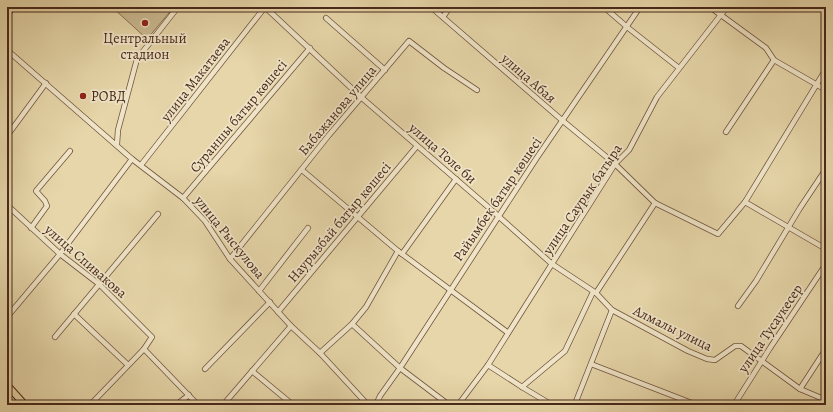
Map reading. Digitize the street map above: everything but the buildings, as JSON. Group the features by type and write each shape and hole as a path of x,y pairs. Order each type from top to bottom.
{"main road":[{"path":"7,14 12,7"},
{"path":"7,385 25,405"}],"street":[{"path":"117,144 118,130 137,59 178,7"},
{"name":"улица Толе би","path":"265,7 362,98 499,216 552,264 595,292 612,310"},
{"name":"улица Макатаева","path":"141,165 265,7"},
{"name":"улица Абая","path":"431,7 615,164 655,203 718,234 745,202"},
{"path":"443,17 450,7"},
{"path":"604,7 626,27 679,68"},
{"name":"Райымбек батыр көшесі","path":"376,405 380,396 400,368 499,216 640,7"},
{"path":"710,7 766,48 774,60 826,90"},
{"name":"улица Саурык батыра","path":"458,405 488,365 507,332 615,164 629,150 657,97 720,14 727,7"},
{"path":"326,18 385,70"},
{"name":"Бабажанова улица","path":"230,259 329,135 409,41 444,68 477,90"},
{"name":"Сураншы батыр көшесі","path":"183,198 310,48"},
{"name":"улица Рыскулова","path":"7,50 117,144 132,159 183,198 205,221 230,259 291,326 320,353 368,405"},
{"path":"726,132 774,60"},
{"path":"826,69 745,202 826,249"},
{"path":"7,136 46,83"},
{"name":"Наурызбай батыр көшесі","path":"278,312 417,146"},
{"path":"31,228 47,206 45,201 36,191 70,151"},
{"path":"7,317 60,254 132,159"},
{"path":"738,306 756,281 826,169"},
{"path":"302,170 400,252 507,332"},
{"path":"320,353 352,324 366,307 400,252 456,179"},
{"path":"522,387 565,351 595,292 655,203"},
{"name":"улица Спивакова","path":"8,207 60,254 99,284 152,337 144,349"},
{"path":"55,337 158,214"},
{"path":"259,291 308,228"},
{"name":"улица Тусаукесер","path":"734,405 826,264"},
{"path":"205,369 270,302"},
{"path":"574,405 612,310"},
{"name":"Алмалы улица","path":"612,310 688,351 707,359 715,360 738,345 800,388 826,400"},
{"path":"74,314 128,365"},
{"path":"352,324 400,368 449,405"},
{"path":"223,405 291,326"},
{"path":"90,405 144,349 198,405"},
{"path":"800,388 826,349"},
{"path":"591,364 697,405"},
{"path":"488,365 552,405"},
{"path":"252,371 293,405"},
{"path":"176,405 189,395"}],"shaded area":[{"name":"Центральный стадион","path":"112,7 174,7 147,39"}],"place":[{"name":"Центральный стадион","path":"145,23"},
{"name":"РОВД","path":"83,96"}]}
